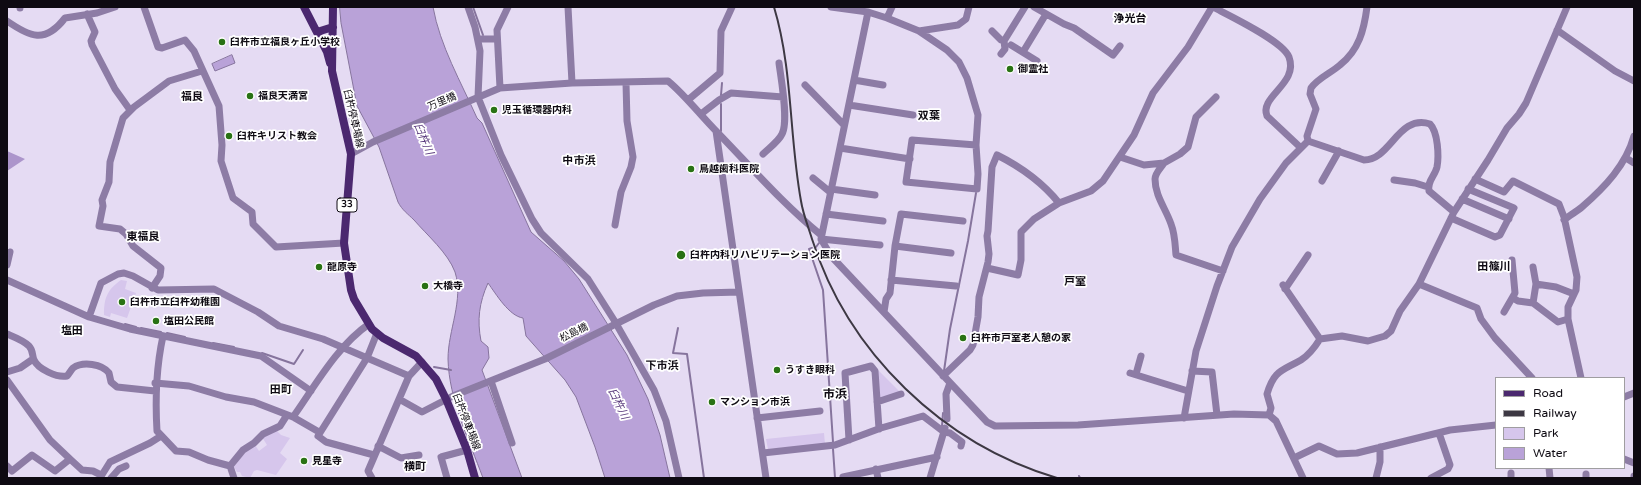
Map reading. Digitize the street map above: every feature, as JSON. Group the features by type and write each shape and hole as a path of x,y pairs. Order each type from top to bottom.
{"main road":[{"path":"304,7 327,52 332,71"},
{"name":"臼杵停車場線","path":"333,7 332,71 351,154 344,243 354,299 369,324 377,333 410,352 422,362 450,397 475,478"},
{"path":"317,32 333,27"}],"street":[{"path":"7,21 23,33 39,36 57,28 65,18 115,7"},
{"path":"144,7 158,47 162,48 184,40 194,51 219,106 222,145 221,161 233,198 252,212 253,224 276,247 344,243"},
{"path":"468,7 478,39 480,52 476,99 501,155 532,219 541,233 588,279 654,390 666,421 679,478"},
{"path":"500,88 496,39 497,30 508,7"},
{"path":"568,7 572,82"},
{"path":"688,100 720,73 721,31 732,7"},
{"path":"831,7 868,12 919,31 947,50 963,67 978,116 976,145 978,174 977,189 906,182 912,140 976,145"},
{"path":"887,18 892,7"},
{"path":"919,31 958,25 966,19 969,7"},
{"path":"1001,54 1005,49 1025,7"},
{"path":"1034,7 1074,28 1114,55 1120,46"},
{"path":"987,268 1018,275 1021,260 1021,232 1034,219 1059,204 1081,196 1096,187 1120,157 1137,130 1153,93 1188,47 1213,7 1276,42 1289,57 1290,67 1288,76 1283,86 1268,101 1265,112 1267,116 1301,148"},
{"path":"1308,141 1307,136 1316,109 1310,96 1311,88 1340,65 1353,51 1362,35 1366,7"},
{"path":"1269,415 1271,408 1267,400 1267,394 1277,374 1285,367 1307,355 1320,339 1342,336 1368,342 1386,336 1393,328 1400,311 1419,284 1452,215 1507,128 1522,109 1567,7"},
{"path":"868,12 821,237 831,256 943,376 987,422 995,426 1078,425 1217,415 1269,415 1276,421 1303,478"},
{"path":"87,14 95,32 91,41 92,45 116,89 130,110"},
{"path":"1023,52 1046,14"},
{"path":"1557,30 1614,71 1634,81"},
{"path":"992,31 1001,40 1037,61"},
{"path":"478,39 496,39"},
{"path":"763,154 782,135 784,127 783,97 779,63"},
{"path":"152,288 160,276 161,268 133,246 126,234 120,229 101,228 98,224 103,206 102,200 109,182 110,162 119,128 123,118 130,110 169,81 202,71"},
{"path":"854,80 883,84"},
{"name":"万里橋","path":"351,154 373,142 500,88 572,82 626,83 668,81 688,100 764,182 821,237"},
{"path":"615,225 621,192 631,167 632,158 627,121 626,83"},
{"path":"805,85 844,125"},
{"path":"701,114 731,93 783,97"},
{"path":"1120,157 1144,164 1164,163 1180,154 1188,147 1196,117 1216,97"},
{"path":"848,105 912,115"},
{"path":"1308,141 1364,160 1372,160 1411,124 1421,121 1430,124 1434,131 1437,166 1428,187"},
{"path":"716,131 766,478"},
{"path":"1564,220 1596,194 1626,158 1634,136"},
{"path":"1184,418 1196,351 1211,301 1232,247 1260,200 1286,163 1308,141"},
{"path":"840,148 910,159"},
{"path":"1322,181 1339,151"},
{"path":"943,376 970,350 973,345 978,317 979,297 987,268 989,254 986,236 989,225 992,166 997,155 1013,163 1041,183 1059,204"},
{"path":"1626,158 1634,163"},
{"path":"1164,163 1156,175 1156,185 1160,201 1171,224 1175,239 1176,255 1223,271"},
{"path":"813,178 831,191 875,195"},
{"path":"1475,179 1504,192 1513,181 1559,204 1577,277 1574,294 1568,307 1568,319 1580,377"},
{"path":"1394,180 1415,183 1428,187 1431,193 1452,215 1495,236 1500,235 1514,208 1468,189"},
{"path":"1462,199 1509,219"},
{"path":"826,214 883,221"},
{"path":"884,312 886,299 890,293 895,246 901,214 963,221"},
{"path":"821,237 880,245"},
{"path":"895,246 951,253"},
{"path":"7,265 10,252"},
{"path":"1308,255 1284,287 1320,339"},
{"path":"1504,312 1515,293 1512,260"},
{"path":"1533,267 1536,284 1533,304"},
{"path":"89,318 101,283 118,274 126,273 158,290 178,291 214,289 258,312 279,326 323,339 409,376"},
{"path":"7,280 89,318 163,336 261,356 311,391"},
{"path":"891,280 956,286"},
{"path":"1419,284 1477,308 1481,320 1531,377"},
{"path":"1536,284 1545,284 1574,294"},
{"name":"松島橋","path":"399,399 422,412 450,397 545,359 677,296 703,292 739,292"},
{"path":"1513,298 1518,301 1533,304 1558,322 1568,319"},
{"path":"230,466 243,450 254,444 263,434 280,426 290,416 311,391 342,348 356,333 369,324"},
{"path":"374,455 326,442 318,436 319,432 367,358 377,333"},
{"path":"7,334 28,344 33,352 33,359 42,369 63,377 78,366 101,366 109,373 111,382 117,388 155,391"},
{"path":"163,336 157,361 155,383 157,431 160,436 178,452 189,452 208,460 230,466"},
{"path":"1142,356 1133,374 1188,391"},
{"path":"7,372 20,368 33,359"},
{"path":"372,478 368,471 374,455 409,376 422,362"},
{"path":"849,440 845,373 871,366 875,371 879,429"},
{"path":"1192,370 1212,372 1217,415"},
{"path":"7,380 50,440 82,470 93,471 100,477 110,462 150,443 160,436"},
{"path":"490,382 512,443"},
{"path":"155,383 189,386 226,397 254,402 290,416 319,432"},
{"path":"947,418 946,394 950,383"},
{"path":"877,402 901,394"},
{"path":"757,418 820,411"},
{"path":"763,453 835,445 879,429 923,416 957,437 962,442 961,446"},
{"path":"1294,458 1319,446 1332,453 1343,455 1439,433 1495,424"},
{"path":"930,478 934,457 944,430"},
{"path":"1431,478 1448,469 1450,465 1439,433"},
{"path":"378,446 401,458 420,455"},
{"path":"1376,478 1380,462 1380,447"},
{"path":"448,478 441,457 467,450"},
{"path":"7,466 12,471 32,455 55,471 70,459"},
{"path":"846,477 934,457"},
{"path":"111,478 120,468 126,466"},
{"path":"230,466 234,478"},
{"path":"876,469 878,478"}],"green space":[{"path":"121,280 127,281 125,289 136,293 127,318 111,313 110,317 104,315 107,295 112,287"},
{"path":"877,369 900,392 881,398 879,396"},
{"path":"277,431 281,435 290,438 280,453 287,459 276,475 257,470 254,471 250,478 242,476 240,472 237,472 234,467 245,452 255,445 259,451 267,445 262,437"},
{"path":"824,433 825,444 768,449 766,439"}],"shaded area":[{"path":"7,151 25,159 7,171"}],"water":[{"name":"臼杵川","path":"340,7 433,7 441,36 452,64 477,118 482,123 531,232 564,261 579,279 627,355 648,399 660,435 670,478 605,478 576,397 565,380 526,336 523,318 508,309 488,283 481,305 479,319 481,341 488,347 489,358 482,370 522,478 483,478 456,405 449,374 448,359 450,337 458,293 455,272 452,265 437,244 403,210 398,202 379,147 357,106 341,23"},
{"path":"232,55 235,63 215,71 212,64"}],"waterway":[{"path":"473,7 483,35"},
{"path":"721,95 722,83"},
{"path":"721,104 721,131"},
{"path":"944,371 950,329 976,193"},
{"path":"816,247 819,243"},
{"path":"812,248 809,249 823,290 833,442"},
{"path":"125,324 136,327"},
{"path":"141,328 161,332"},
{"path":"678,328 673,353 687,354 704,478"},
{"path":"167,333 185,337"},
{"path":"213,343 234,347"},
{"path":"262,353 294,364 303,350"},
{"path":"434,367 451,370"},
{"path":"942,426 943,413"},
{"path":"833,449 835,478"}],"railway":[{"path":"774,7 785,55 794,152 803,211 828,281 849,320 875,356 905,388 939,417 976,442 1015,463 1057,478"}],"place":[{"name":"臼杵市立福良ヶ丘小学校","path":"222,42"},
{"name":"御霊社","path":"1010,69"},
{"name":"福良天満宮","path":"250,96"},
{"name":"児玉循環器内科","path":"494,110"},
{"name":"臼杵キリスト教会","path":"229,136"},
{"name":"鳥越歯科医院","path":"691,169"},
{"name":"臼杵内科リハビリテーション医院","path":"681,255"},
{"name":"龍原寺","path":"319,267"},
{"name":"大橋寺","path":"425,286"},
{"name":"臼杵市立臼杵幼稚園","path":"122,302"},
{"name":"塩田公民館","path":"156,321"},
{"name":"臼杵市戸室老人憩の家","path":"963,338"},
{"name":"うすき眼科","path":"777,370"},
{"name":"マンション市浜","path":"712,402"},
{"name":"見星寺","path":"304,461"}],"district":[{"name":"浄光台","path":"1130,19"},
{"name":"福良","path":"192,97"},
{"name":"双葉","path":"929,116"},
{"name":"中市浜","path":"579,161"},
{"name":"東福良","path":"143,237"},
{"name":"田篠川","path":"1494,267"},
{"name":"戸室","path":"1075,282"},
{"name":"塩田","path":"72,331"},
{"name":"下市浜","path":"662,366"},
{"name":"田町","path":"281,390"},
{"name":"市浜","path":"835,395"},
{"name":"横町","path":"415,467"}]}
